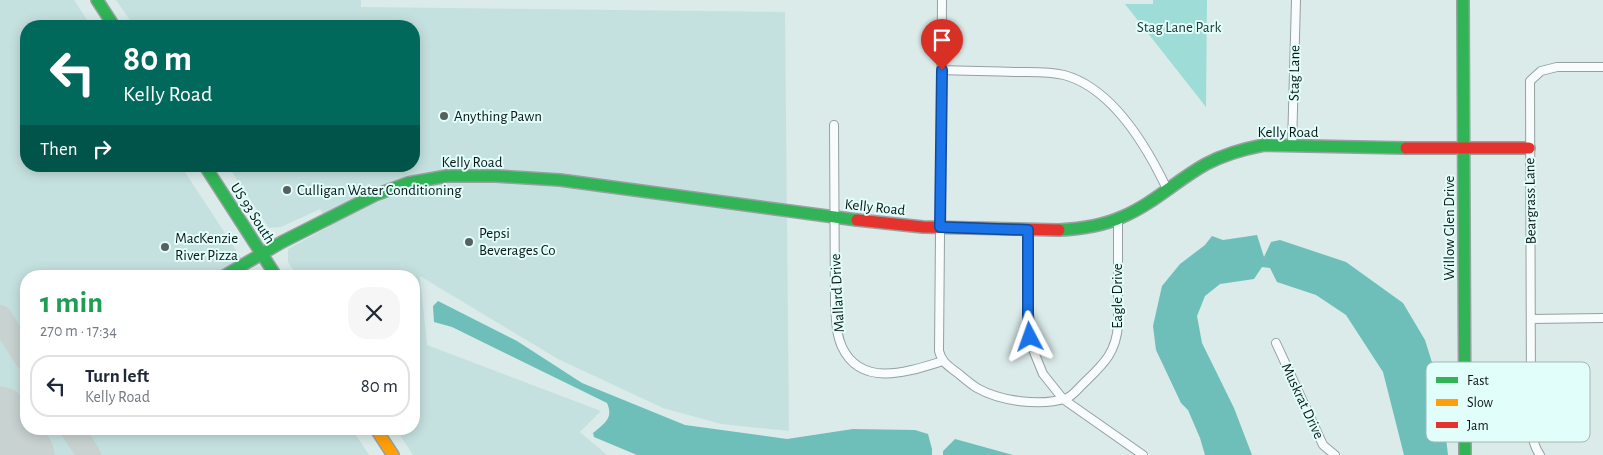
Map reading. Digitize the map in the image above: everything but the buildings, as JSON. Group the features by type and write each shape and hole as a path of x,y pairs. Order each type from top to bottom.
{"street":[{"path":"97,0 110,20"},
{"path":"942,0 939,351 943,362"},
{"name":"Stag Lane","path":"1292,146 1296,0"},
{"name":"Willow Glen Drive","path":"1463,0 1464,362"},
{"name":"Beargrass Lane","path":"1531,362 1530,81 1541,71 1557,67 1603,67"},
{"path":"942,70 1042,72 1064,75 1084,83 1101,95 1122,118 1149,156 1167,189"},
{"name":"Mallard Drive","path":"834,125 835,305 837,328 842,347 847,355 861,368 879,374 898,373 943,362"},
{"name":"Kelly Road","path":"233,270 260,252 382,191 418,180 448,176 560,180 884,224 1028,230 1076,228 1100,225 1118,219 1210,161 1236,150 1264,145 1464,150 1529,148"},
{"name":"US 93 South","path":"209,172 272,270"},
{"name":"Eagle Drive","path":"943,362 975,387 998,396 1029,402 1068,398 1100,369 1116,340 1118,325 1118,219"},
{"path":"1028,230 1028,315 1030,337 1035,357 1043,374 1063,399 1143,455"},
{"path":"1531,319 1603,318"},
{"name":"Muskrat Drive","path":"1276,342 1324,445 1334,455"},
{"path":"380,435 393,455"},
{"name":"Willow Glen Drive","path":"1465,442 1465,455"},
{"name":"Beargrass Lane","path":"1534,442 1540,455"}],"shaded area":[{"path":"0,0 74,0 87,20 20,20 20,172 185,172 249,270 20,270 20,435 356,435 369,455 0,455"},
{"path":"116,0 361,0 361,7 785,12 789,431 721,424 663,408 558,359 420,276 420,270 293,270 288,262 288,249 330,226 320,209 281,227 269,228 232,172 420,172 420,20 130,20"},
{"path":"1257,235 1264,257 1271,242 1280,240 1346,262 1403,303 1425,340 1432,362 1426,362 1426,442 1446,442 1448,455 1404,455 1383,372 1346,315 1316,295 1277,282 1270,268 1262,267 1254,279 1220,284 1205,296 1197,316 1202,343 1234,408 1252,455 1205,455 1188,410 1181,403 1156,350 1153,326 1162,286 1180,264 1205,245 1212,236 1223,240"},
{"path":"420,276 427,345 601,411 580,432 607,455 413,455 400,435 420,435"},
{"path":"438,301 517,341 582,383 685,425 787,439 853,429 915,430 928,434 932,455 637,455 594,437 593,433 609,417 607,403 452,327 434,322 433,306"},
{"path":"955,439 1013,455 943,455 943,451"}],"green space":[{"name":"Stag Lane Park","path":"1153,0 1207,0 1206,107 1125,4 1153,4"}],"taxiway":[{"path":"0,317 20,349"},
{"path":"76,435 89,455"}],"runway":[{"path":"0,416 25,455"}],"traffic: fast":[{"path":"97,0 110,20"},
{"path":"1463,0 1465,362"},
{"path":"1059,230 1107,223 1122,217 1155,199 1206,164 1249,148 1264,145 1406,148"},
{"path":"209,172 272,270"},
{"path":"234,270 282,242 375,195 408,183 447,176 496,176 560,180 857,220"},
{"path":"1465,442 1465,455"}],"traffic: slow":[{"path":"380,435 393,455"}],"traffic: jam":[{"path":"1406,148 1529,148"},
{"path":"857,220 923,227 1059,230"}],"place":[{"name":"Anything Pawn","path":"444,116"},
{"name":"Culligan Water Conditioning","path":"287,190"},
{"name":"Pepsi Beverages Co","path":"469,242"},
{"name":"MacKenzie River Pizza","path":"165,247"}],"route":[{"path":"942,70 940,227 1028,230 1028,326 1030,337"}]}
